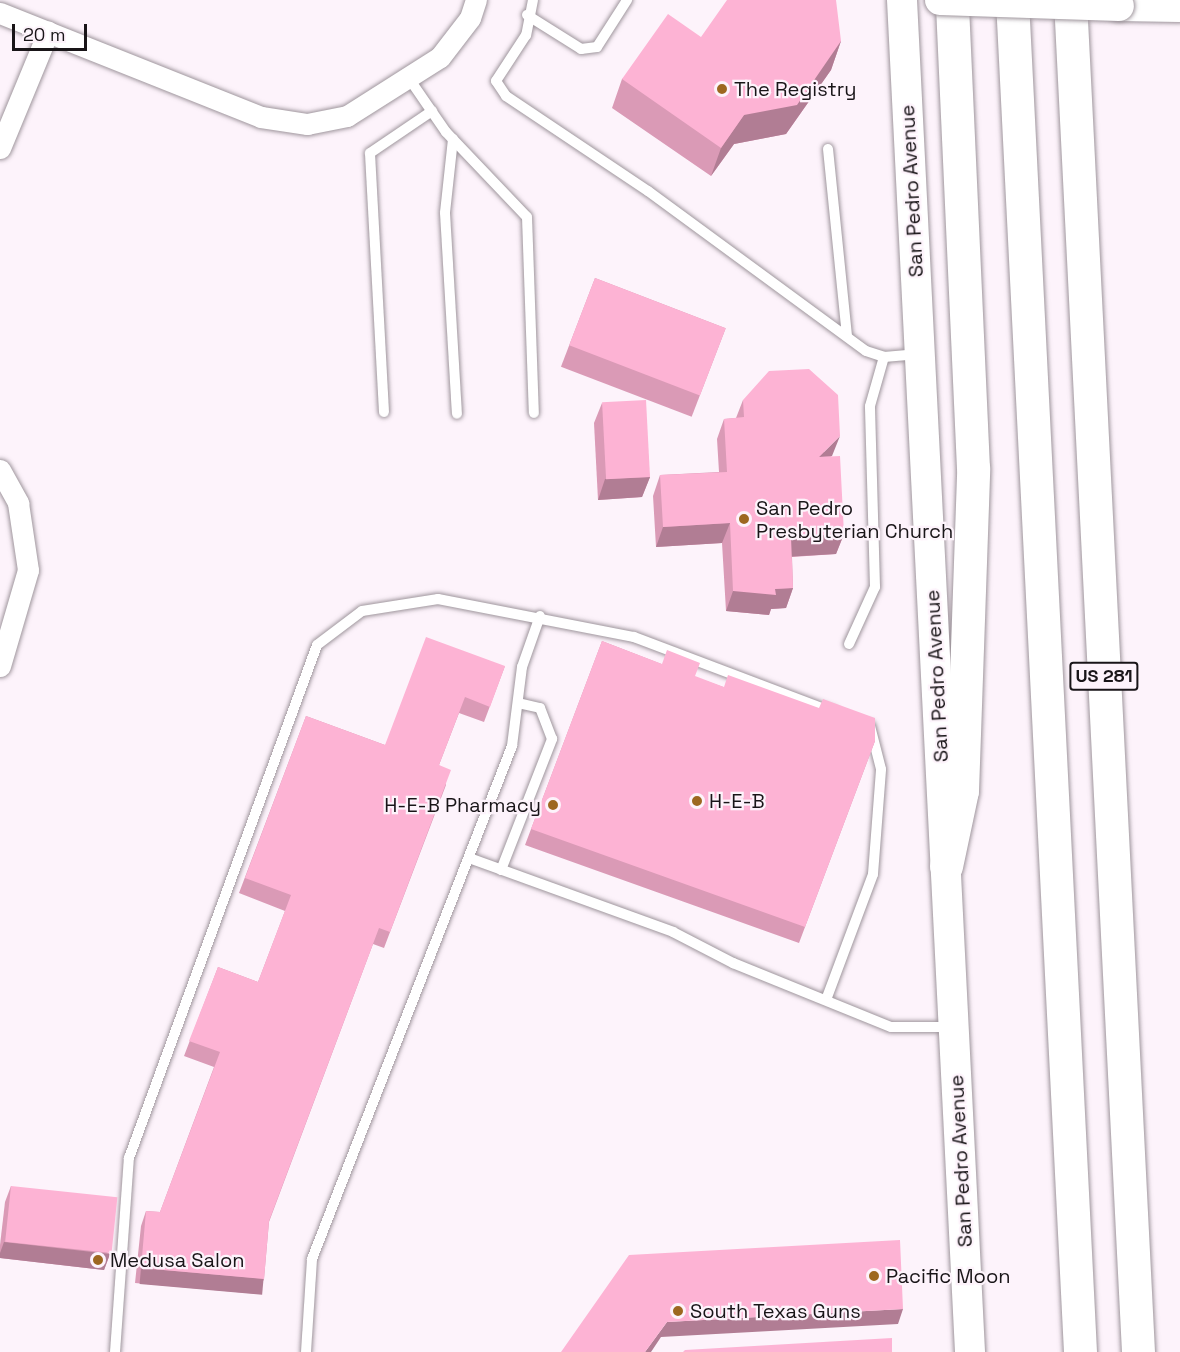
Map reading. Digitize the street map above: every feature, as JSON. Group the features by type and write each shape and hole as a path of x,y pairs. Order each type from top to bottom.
{"highway":[{"path":"946,866 962,790 973,459 952,0"},
{"name":"US 281","path":"1012,0 1080,1352"},
{"name":"US 281","path":"1070,0 1138,1352"}],"main road":[{"name":"San Pedro Avenue","path":"902,0 970,1352"},
{"path":"939,0 1180,6 1180,0"}],"street":[{"path":"0,13 261,117 307,124 347,116 440,57 470,18 476,0"},
{"path":"0,148 48,32"},
{"path":"0,470 18,502 28,570 0,666"}],"lane":[{"path":"533,0 527,15 526,35 495,81 506,96 847,335 866,351 884,357 920,354"},
{"path":"527,15 581,49 597,47 627,0"},
{"path":"408,77 453,139 527,217 534,413"},
{"path":"384,412 370,153 432,111"},
{"path":"453,139 446,213 457,414"},
{"path":"828,149 847,335"},
{"path":"849,644 876,587 870,406 884,357"},
{"path":"115,1352 129,1158 317,645 362,611 438,599 540,616 633,637 874,728 880,769 873,874 826,1000"},
{"path":"306,1352 312,1259 512,746 522,667 540,616"},
{"path":"501,870 552,739 540,708 519,703"},
{"path":"469,858 673,932 733,963 891,1027 954,1026"}],"building":[{"name":"The Registry","path":"727,0 836,0 841,41 797,105 744,115 721,148 622,79 668,14 701,37"},
{"path":"595,278 726,328 700,395 569,345"},
{"name":"San Pedro Presbyterian Church","path":"809,369 838,395 840,436 819,457 840,456 844,534 791,537 793,588 775,589 776,595 733,591 730,523 663,527 660,475 727,472 724,419 744,417 743,400 769,371"},
{"path":"646,400 650,477 606,479 602,402"},
{"path":"426,637 505,666 490,707 465,697 439,765 451,770 390,932 379,928 269,1221 264,1279 141,1268 146,1211 160,1212 220,1052 189,1041 218,967 258,982 291,895 245,878 306,716 385,745"},
{"name":"H-E-B","path":"602,641 662,664 667,650 700,663 695,676 724,687 728,675 819,708 823,699 875,718 875,741 805,927 531,829"},
{"path":"11,1186 117,1197 112,1253 5,1242"},
{"path":"900,1240 903,1309 667,1322 645,1352 561,1352 629,1255"},
{"path":"892,1338 892,1352 683,1352 685,1350"}],"place":[{"name":"The Registry","path":"722,89"},
{"name":"San Pedro Presbyterian Church","path":"744,519"},
{"name":"H-E-B","path":"697,801"},
{"name":"H-E-B Pharmacy","path":"553,805"},
{"name":"Medusa Salon","path":"98,1260"},
{"name":"Pacific Moon","path":"874,1276"},
{"name":"South Texas Guns","path":"678,1311"}]}
